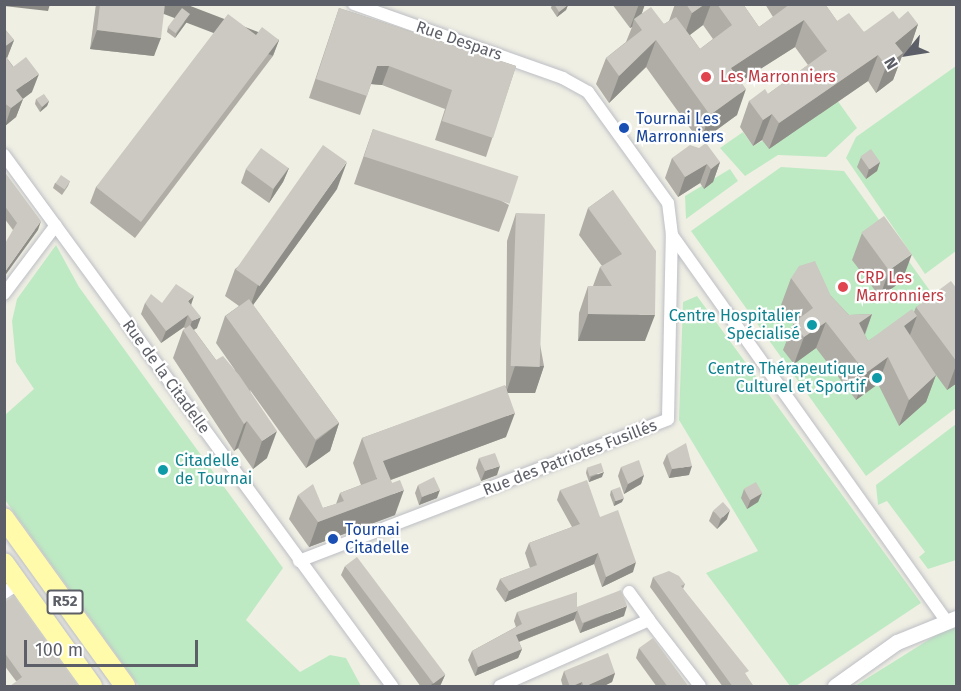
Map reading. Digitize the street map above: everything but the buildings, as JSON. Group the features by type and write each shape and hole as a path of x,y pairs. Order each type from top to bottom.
{"main road":[{"name":"R52","path":"4,518 125,687"},
{"name":"R52","path":"4,563 12,588 92,687"}],"street":[{"name":"Rue Despars","path":"354,4 563,78"},
{"name":"Rue des Patriotes Fusillés","path":"299,561 668,419 672,236 668,203 588,92 563,78"},
{"name":"Rue de la Citadelle","path":"4,155 392,687"},
{"path":"4,294 56,225"},
{"name":"Rue des Patriotes Fusillés","path":"672,236 951,618"},
{"path":"629,592 700,687"},
{"path":"835,687 897,642 951,618"},
{"path":"500,687 650,620"}],"green space":[{"path":"956,66 956,251 925,274 846,158 856,137"},
{"path":"837,100 857,128 826,157 778,155 745,176 720,148 743,132 753,146"},
{"path":"781,167 844,171 956,327 956,408 866,476 691,231"},
{"path":"730,169 738,181 686,219 685,196"},
{"path":"56,245 79,287 283,568 246,620 300,672 330,655 346,658 361,686 139,686 5,500 5,415 34,389 16,362 12,321 17,299"},
{"path":"697,296 921,603 796,686 790,686 706,573 758,551 679,420 683,302"},
{"path":"956,424 956,560 928,569 919,557 925,552 887,501 878,505 876,485"},
{"path":"949,627 956,628 956,686 855,686"}],"place":[{"name":"Les Marronniers","path":"706,77"},
{"name":"Tournai Les Marronniers","path":"624,128"},
{"name":"CRP Les Marronniers","path":"843,287"},
{"name":"Centre Hospitalier Spécialisé","path":"812,325"},
{"name":"Centre Thérapeutique Culturel et Sportif","path":"877,378"},
{"name":"Citadelle de Tournai","path":"163,470"},
{"name":"Tournai Citadelle","path":"333,539"}]}
